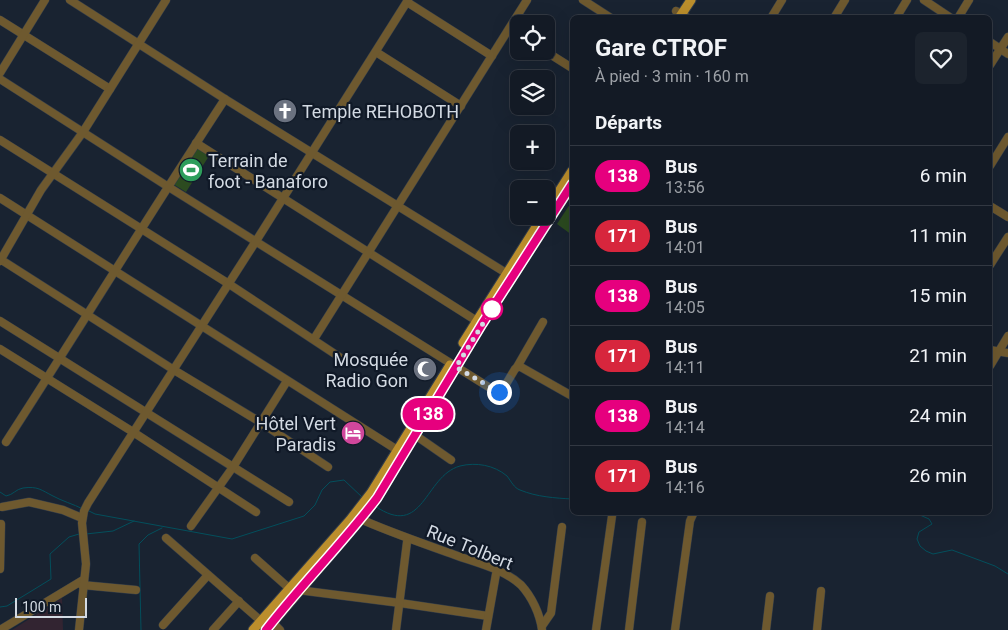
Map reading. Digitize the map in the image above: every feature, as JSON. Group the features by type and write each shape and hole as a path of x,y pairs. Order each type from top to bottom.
{"main road":[{"path":"679,15 684,0"},
{"path":"679,15 691,0"},
{"path":"555,202 568,187"},
{"path":"262,625 358,517 374,495 479,322 568,187"},
{"path":"509,276 538,225"},
{"path":"401,452 415,435 453,365"}],"street":[{"path":"0,73 45,0"},
{"path":"70,0 138,45 509,276"},
{"path":"166,0 83,132 26,214 0,259 174,370 260,422 328,467"},
{"path":"314,339 528,0"},
{"path":"583,0 606,15"},
{"path":"773,15 782,0"},
{"path":"836,15 845,0"},
{"path":"898,15 907,0"},
{"path":"924,0 946,15"},
{"path":"960,15 969,0"},
{"path":"79,630 86,564 82,529 83,515 88,503 202,327 408,1 492,56"},
{"path":"0,20 110,89"},
{"path":"992,62 1008,37"},
{"path":"992,43 1008,54"},
{"path":"376,52 460,106"},
{"path":"555,57 570,67"},
{"path":"0,79 167,186 499,392 504,388 543,322"},
{"path":"6,442 116,271 167,186 225,99"},
{"path":"992,163 1008,137"},
{"path":"0,140 141,228 344,360"},
{"path":"196,143 479,322"},
{"path":"0,198 401,452"},
{"path":"992,207 1008,217"},
{"path":"992,262 1008,237"},
{"path":"0,321 289,502"},
{"path":"992,363 1008,336"},
{"path":"992,350 1008,353"},
{"path":"1,352 133,432 219,486 256,512"},
{"path":"517,367 521,366 570,395"},
{"path":"191,526 233,467 287,381"},
{"path":"415,435 451,460"},
{"path":"2,507 29,502 83,515"},
{"path":"675,630 690,521 693,515"},
{"path":"596,630 612,516"},
{"name":"Rue Tolbert","path":"358,517 407,542 496,574 522,593 540,629"},
{"name":"Rue Tolbert","path":"358,517 506,575 520,585 530,598 539,615 540,629"},
{"path":"629,630 642,522"},
{"path":"0,570 1,524"},
{"path":"540,629 551,613 562,528"},
{"path":"166,538 239,602 262,625 280,630"},
{"path":"396,630 407,542"},
{"path":"254,558 293,588 488,616"},
{"path":"486,630 496,574"},
{"path":"163,624 208,575"},
{"path":"0,630 83,582 136,590"},
{"path":"817,630 821,591"},
{"path":"766,630 770,596"},
{"path":"213,630 239,602"}],"shaded area":[{"path":"62,598 63,630 12,630"}],"green space":[{"name":"Terrain de foot - Banaforo","path":"197,148 209,156 186,192 173,184"},
{"path":"570,204 570,234 557,224"}],"waterway":[{"path":"375,506 391,514 404,516 414,511 438,481 448,472 460,466 472,464 485,465 502,472 520,490 546,497 570,499"},
{"path":"89,511 95,514 232,539 304,516 315,505 322,490 330,482 344,480 363,498"},
{"path":"0,492 6,496 21,489 36,488 83,509"},
{"path":"920,515 929,519 932,524 919,532 917,539 920,546 926,551 933,554 952,550 995,566 1008,574"},
{"path":"86,534 113,531 134,521"},
{"path":"141,630 139,544 148,535 162,528"},
{"path":"0,607 7,606 51,579 50,554 69,537 79,534"}],"bus line":[{"name":"138","path":"266,630 377,498 482,324 570,187"}],"place":[{"name":"Temple REHOBOTH","path":"285,111"},
{"name":"Terrain de foot - Banaforo","path":"191,170"},
{"name":"Mosquée Radio Gon","path":"425,369"},
{"name":"Hôtel Vert Paradis","path":"353,433"}],"route":[{"path":"492,309 456,367 499,392"}]}
